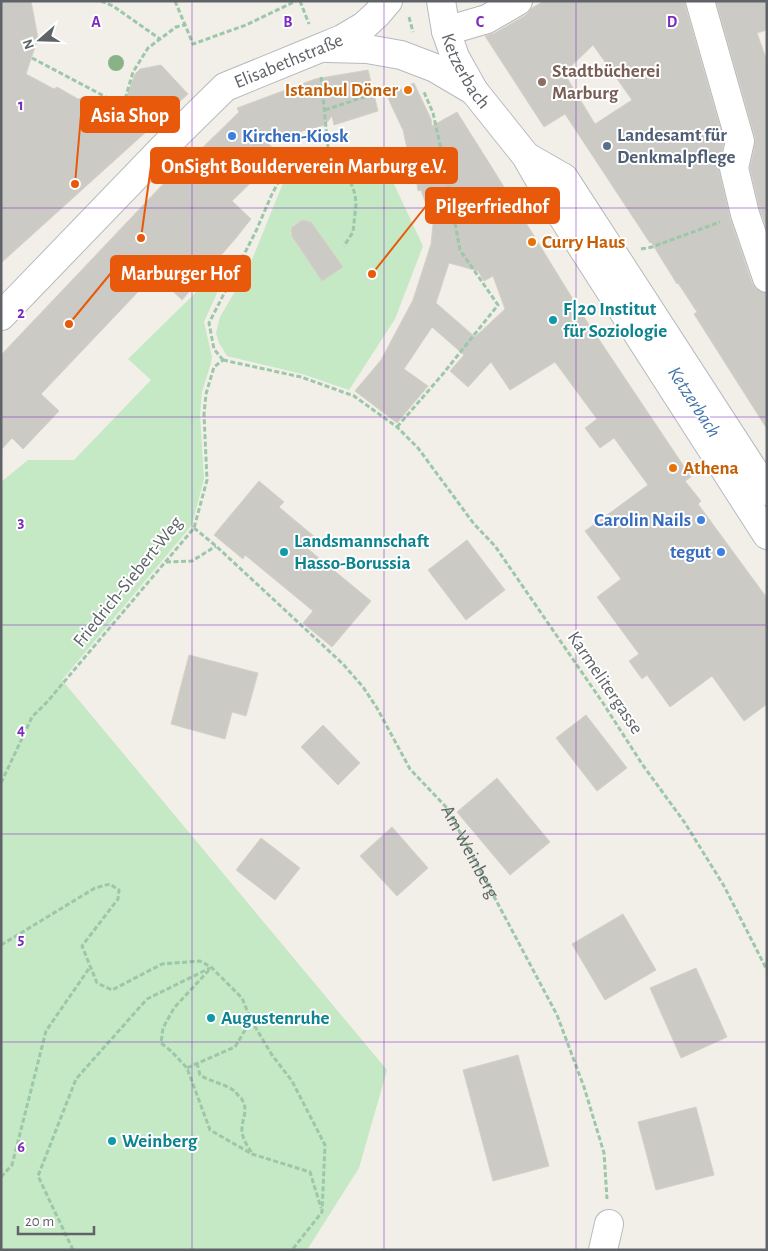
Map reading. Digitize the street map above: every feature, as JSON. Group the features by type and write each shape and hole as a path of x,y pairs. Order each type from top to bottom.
{"main road":[{"name":"Ketzerbach","path":"441,1 446,31 455,56 474,91 526,156 767,535"},
{"path":"446,31 487,19 518,1"},
{"path":"700,1 740,140 734,168 744,214 767,278"},
{"name":"Elisabethstraße","path":"1,316 163,148 225,87 342,39 364,26 377,14 398,6"},
{"path":"317,49 367,49 401,55 435,68 474,91"},
{"name":"Ketzerbach","path":"526,156 564,178 767,491"},
{"path":"603,1250 609,1224"}],"path":[{"path":"101,1 113,6 160,39"},
{"path":"175,1 193,44 246,25 296,1"},
{"path":"300,1 317,49 328,148 346,170 355,194 356,204 353,232 344,246"},
{"path":"398,6 415,40"},
{"path":"123,106 133,72 148,48 176,27 184,24"},
{"path":"32,58 123,106 151,135"},
{"path":"398,427 498,305 460,250 433,113 421,86"},
{"path":"324,110 388,89"},
{"path":"223,360 214,348 209,322 256,231 272,194 280,179 297,162 328,148"},
{"path":"635,250 652,247 744,214"},
{"name":"Karmelitergasse","path":"223,360 301,377 354,396 398,427 418,448 474,524 495,546 603,703 642,764 685,823 724,886 767,970"},
{"name":"Friedrich-Siebert-Weg","path":"1,783 32,718 194,528 207,480 204,414 206,394 214,367 223,360"},
{"name":"Am Weinberg","path":"194,528 216,546 343,664 363,687 377,708 410,768 447,808 557,1015 584,1087 604,1153 609,1224"},
{"path":"166,562 192,560 216,546"},
{"path":"1,946 95,888 110,884 119,890 118,899 82,946 97,983 112,990 162,964 200,962 211,967 242,998 251,1020 272,1055 292,1081 325,1145 322,1212 292,1250"},
{"path":"1,1177 12,1165 46,1030 90,966"},
{"path":"211,967 174,1008 164,1028 161,1043 187,1068 210,1130 252,1154 310,1172 322,1212"},
{"path":"73,1250 38,1176 76,1078 147,999 211,967"},
{"path":"187,1068 235,1047 251,1020"},
{"path":"197,1063 200,1075 236,1092 244,1103 246,1110 242,1131 243,1140 252,1154"}],"green space":[{"path":"345,151 362,153 385,165 423,246 395,319 349,390 302,374 227,356 219,343 216,333 220,317 249,267 283,183 307,165","holes":["302,220 311,222 343,267 322,281 290,234 293,225"]},
{"path":"234,255 204,322 212,357 202,392 200,415 204,479 192,525 62,680 387,1070 359,1168 307,1250 1,1250 1,482 28,460 74,460 151,380 128,359"}],"building":[{"path":"1,1 31,1 38,38 26,74 54,89 57,87 78,99 84,97 103,107 107,103 119,117 135,74 140,69 161,65 188,94 1,263"},
{"path":"544,1 685,1 724,141 719,171 730,218 752,283 756,289 766,293 767,296 767,429 694,314 697,312 565,114 544,127 485,36 495,33 526,15 532,8","holes":["593,45 632,100 595,124 564,73"]},
{"path":"716,1 767,1 767,30 757,33 767,61 767,229 760,210 750,168 755,137"},
{"path":"368,70 378,111 334,125 332,116 325,125 266,141 278,154 232,201 251,219 236,238 182,300 155,274 41,394 59,411 23,449 12,438 1,450 1,355 166,181 239,112 237,108 315,79"},
{"path":"414,83 431,119 432,126 457,112 582,314 691,477 685,481 701,501 698,504 767,598 767,704 744,721 712,676 670,707 647,675 642,679 629,661 639,654 597,597 621,579 585,531 648,485 614,438 600,448 585,428 597,419 555,362 510,390 491,362 468,387 450,371 464,355 432,327 404,369 428,386 397,423 355,391 381,360 413,300 431,244 433,224 421,190 418,191 414,165 411,166 403,130 387,96","holes":["449,263 478,271 484,281 493,276 505,309 475,337 436,303"]},
{"path":"302,220 311,222 343,267 322,281 291,235 292,227"},
{"name":"Landsmannschaft Hasso-Borussia","path":"259,481 284,502 279,507 316,538 308,549 371,601 332,647 303,623 313,611 245,555 243,559 214,535"},
{"path":"467,540 505,590 466,620 428,570"},
{"path":"189,655 258,673 246,716 232,712 225,739 171,724"},
{"path":"586,715 627,768 597,791 556,738"},
{"path":"323,725 360,763 338,785 301,747"},
{"path":"497,778 550,842 510,875 457,812"},
{"path":"392,827 428,868 397,896 360,856"},
{"path":"261,838 300,868 275,900 236,870"},
{"path":"623,914 656,970 605,1000 572,944"},
{"path":"696,968 727,1037 681,1058 650,988"},
{"path":"518,1055 549,1166 493,1181 463,1070"},
{"path":"696,1107 714,1175 656,1190 638,1122"}],"place":[{"name":"Stadtbücherei Marburg","path":"542,82"},
{"name":"Istanbul Döner","path":"408,90"},
{"name":"Kirchen-Kiosk","path":"232,136"},
{"name":"Landesamt für Denkmalpflege","path":"607,146"},
{"name":"Asia Shop","path":"75,184"},
{"name":"OnSight Boulderverein Marburg e.V.","path":"141,238"},
{"name":"Curry Haus","path":"532,242"},
{"name":"Pilgerfriedhof","path":"372,274"},
{"name":"F|20 Institut für Soziologie","path":"553,320"},
{"name":"Marburger Hof","path":"69,324"},
{"name":"Athena","path":"673,468"},
{"name":"Carolin Nails","path":"701,520"},
{"name":"Landsmannschaft Hasso-Borussia","path":"284,552"},
{"name":"tegut","path":"721,552"},
{"name":"Augustenruhe","path":"211,1018"},
{"name":"Weinberg","path":"112,1141"}]}
